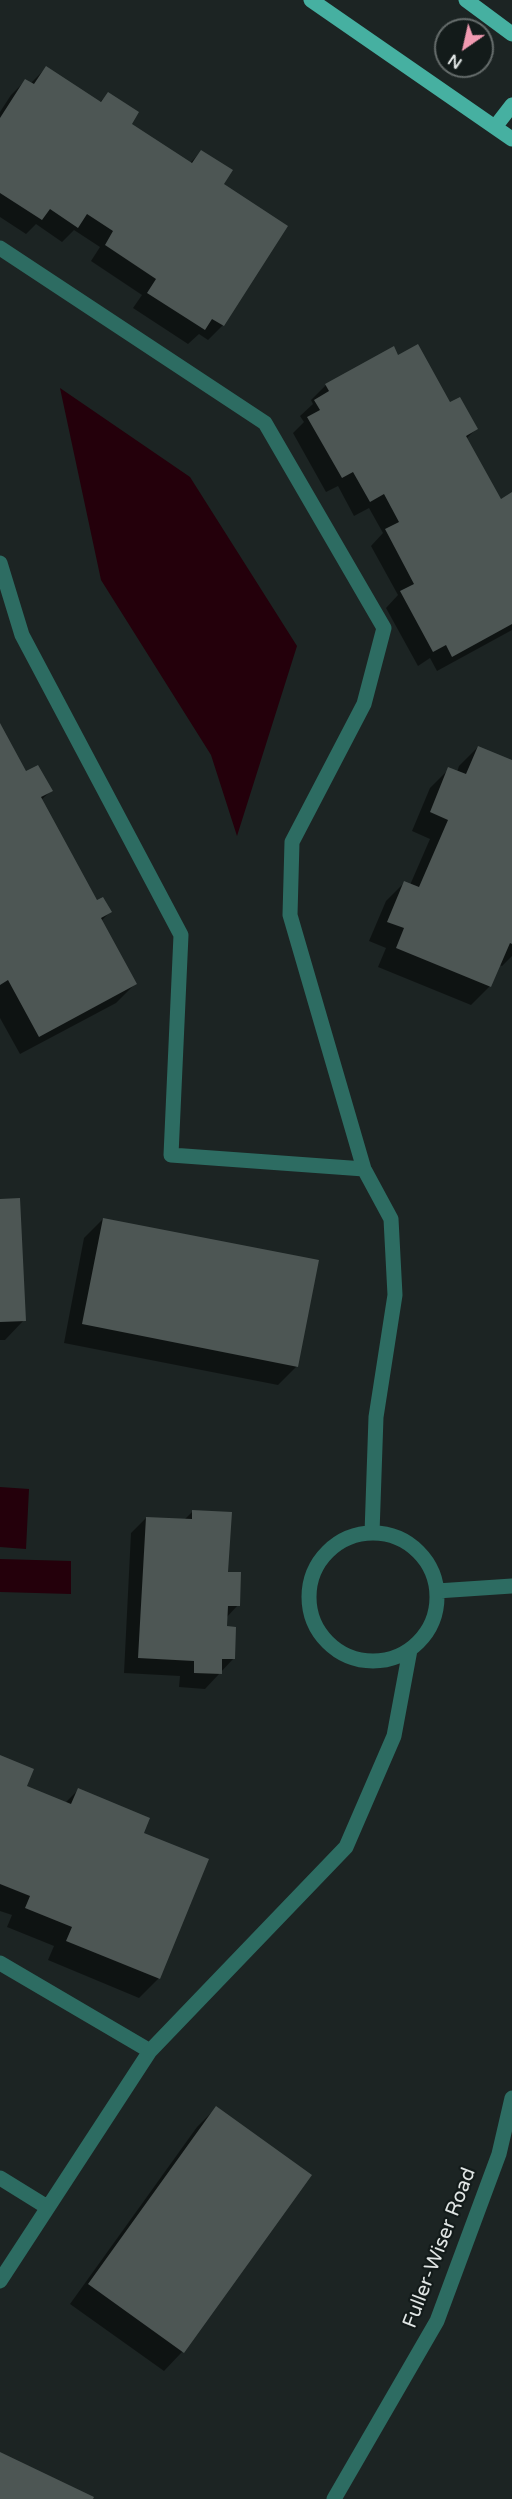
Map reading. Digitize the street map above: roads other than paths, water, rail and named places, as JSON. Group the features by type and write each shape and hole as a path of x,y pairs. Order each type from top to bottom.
{"main road":[{"path":"311,0 512,139"},
{"path":"465,0 512,34"},
{"path":"495,127 512,105"}],"street":[{"path":"0,248 265,423 384,628 364,704 292,842 290,915 364,1170 391,1219 395,1295 376,1410 372,1468 372,1533"},
{"path":"0,563 22,635 181,935 171,1155 364,1170"},
{"path":"372,1533 392,1535 409,1543 423,1557 433,1573 437,1592 437,1609 432,1625 423,1639 410,1650 391,1660 369,1662 347,1656 329,1645 316,1627 309,1606 309,1584 318,1564 332,1548 351,1537 372,1533"},
{"path":"437,1592 512,1586"},
{"path":"0,2281 150,2052 346,1847 394,1736 410,1650"},
{"path":"0,1963 150,2052"},
{"name":"Fuller-Wiser Road","path":"334,2499 437,2321 499,2154 512,2098"},
{"path":"0,2178 47,2207"}]}
